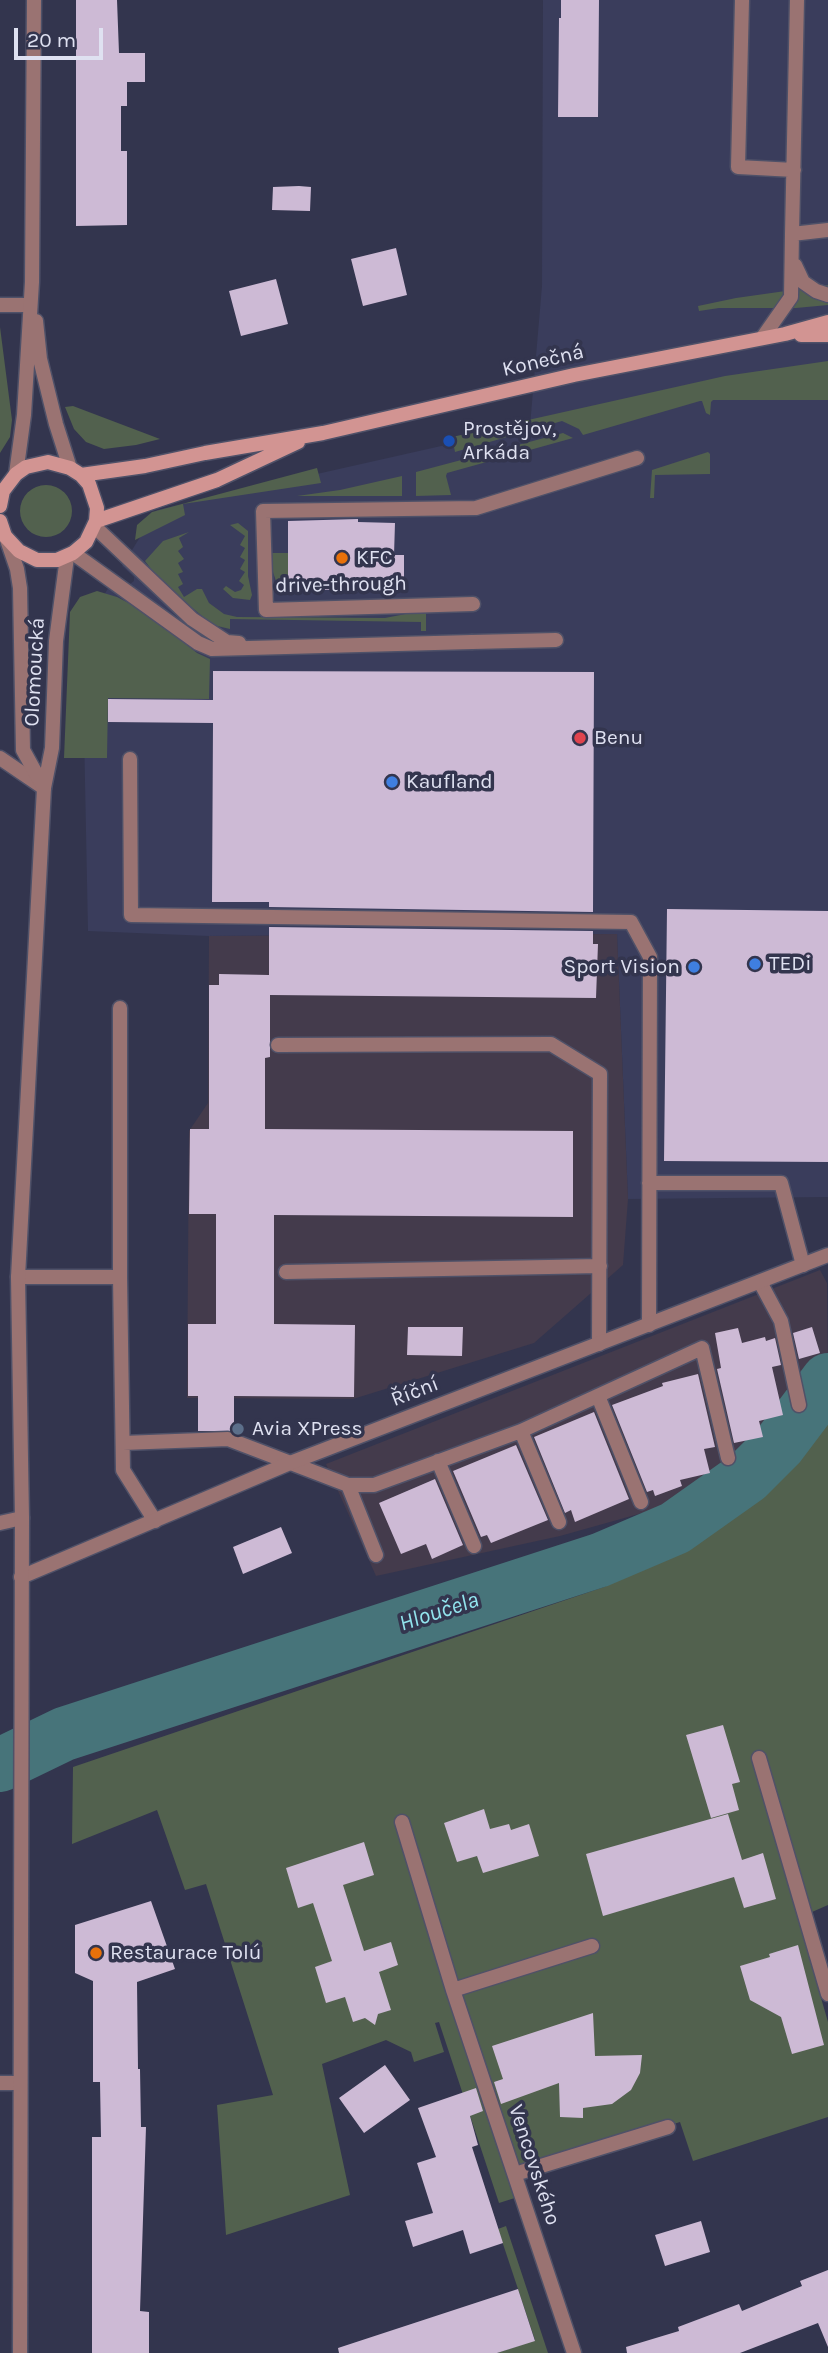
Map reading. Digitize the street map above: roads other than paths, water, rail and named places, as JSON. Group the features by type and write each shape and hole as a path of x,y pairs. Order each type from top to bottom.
{"main road":[{"name":"Konečná","path":"76,471 145,466 312,435 574,375 785,334 828,322"},
{"name":"Konečná","path":"785,334 828,335"},
{"name":"Konečná","path":"95,523 217,480 312,435"},
{"path":"0,506 4,491 16,474 26,467 48,462 76,471 94,495 95,523"},
{"name":"Olomoucká","path":"0,521 5,536"},
{"name":"Olomoucká","path":"70,555 86,542 95,523"},
{"path":"5,536 19,551 37,559 57,560 70,555"}],"street":[{"path":"16,474 24,415 32,282 34,0"},
{"path":"763,337 790,297 797,0"},
{"path":"742,1 738,167 794,170"},
{"path":"792,234 828,230"},
{"path":"792,261 803,282 828,295"},
{"path":"32,282 40,359 56,424 76,471"},
{"path":"0,305 30,305"},
{"name":"drive-through","path":"473,604 266,610 263,511 476,508 637,458"},
{"path":"95,523 192,619 227,642 285,646"},
{"name":"Olomoucká","path":"5,536 17,569 20,588 23,750 44,788"},
{"path":"70,555 198,643 212,649 556,640"},
{"name":"Olomoucká","path":"20,2353 19,1846 22,1518 18,1277 44,788 52,748 57,622 70,555"},
{"path":"0,758 44,788"},
{"path":"130,759 131,915 631,922 650,957 649,1325"},
{"path":"120,1008 123,1470 155,1521"},
{"path":"278,1045 551,1044 600,1074 599,1344"},
{"path":"649,1183 781,1183 803,1265"},
{"name":"Říční","path":"21,1577 290,1463 828,1255"},
{"path":"286,1272 600,1266"},
{"path":"18,1277 120,1277"},
{"path":"760,1282 781,1321 799,1405"},
{"path":"123,1443 228,1439 348,1485 374,1485 521,1431 702,1348 728,1458"},
{"path":"598,1396 641,1502"},
{"path":"521,1431 559,1521"},
{"path":"438,1461 474,1546"},
{"path":"348,1485 376,1555"},
{"path":"0,1523 22,1518"},
{"path":"759,1758 828,1994"},
{"name":"Vencovského","path":"402,1822 453,1990 574,2353"},
{"path":"453,1990 592,1946"},
{"path":"0,2083 20,2083"},
{"path":"515,2174 668,2127"}],"waterway":[{"name":"Hloučela","path":"0,1765 64,1734 600,1560 675,1528 747,1477 779,1445 828,1380"}],"place":[{"name":"Prostějov, Arkáda","path":"449,441"},
{"name":"KFC","path":"342,558"},
{"name":"Benu","path":"580,738"},
{"name":"Kaufland","path":"392,782"},
{"name":"TEDi","path":"755,964"},
{"name":"Sport Vision","path":"694,967"},
{"name":"Avia XPress","path":"238,1429"},
{"name":"Restaurace Tolú","path":"96,1953"}]}
